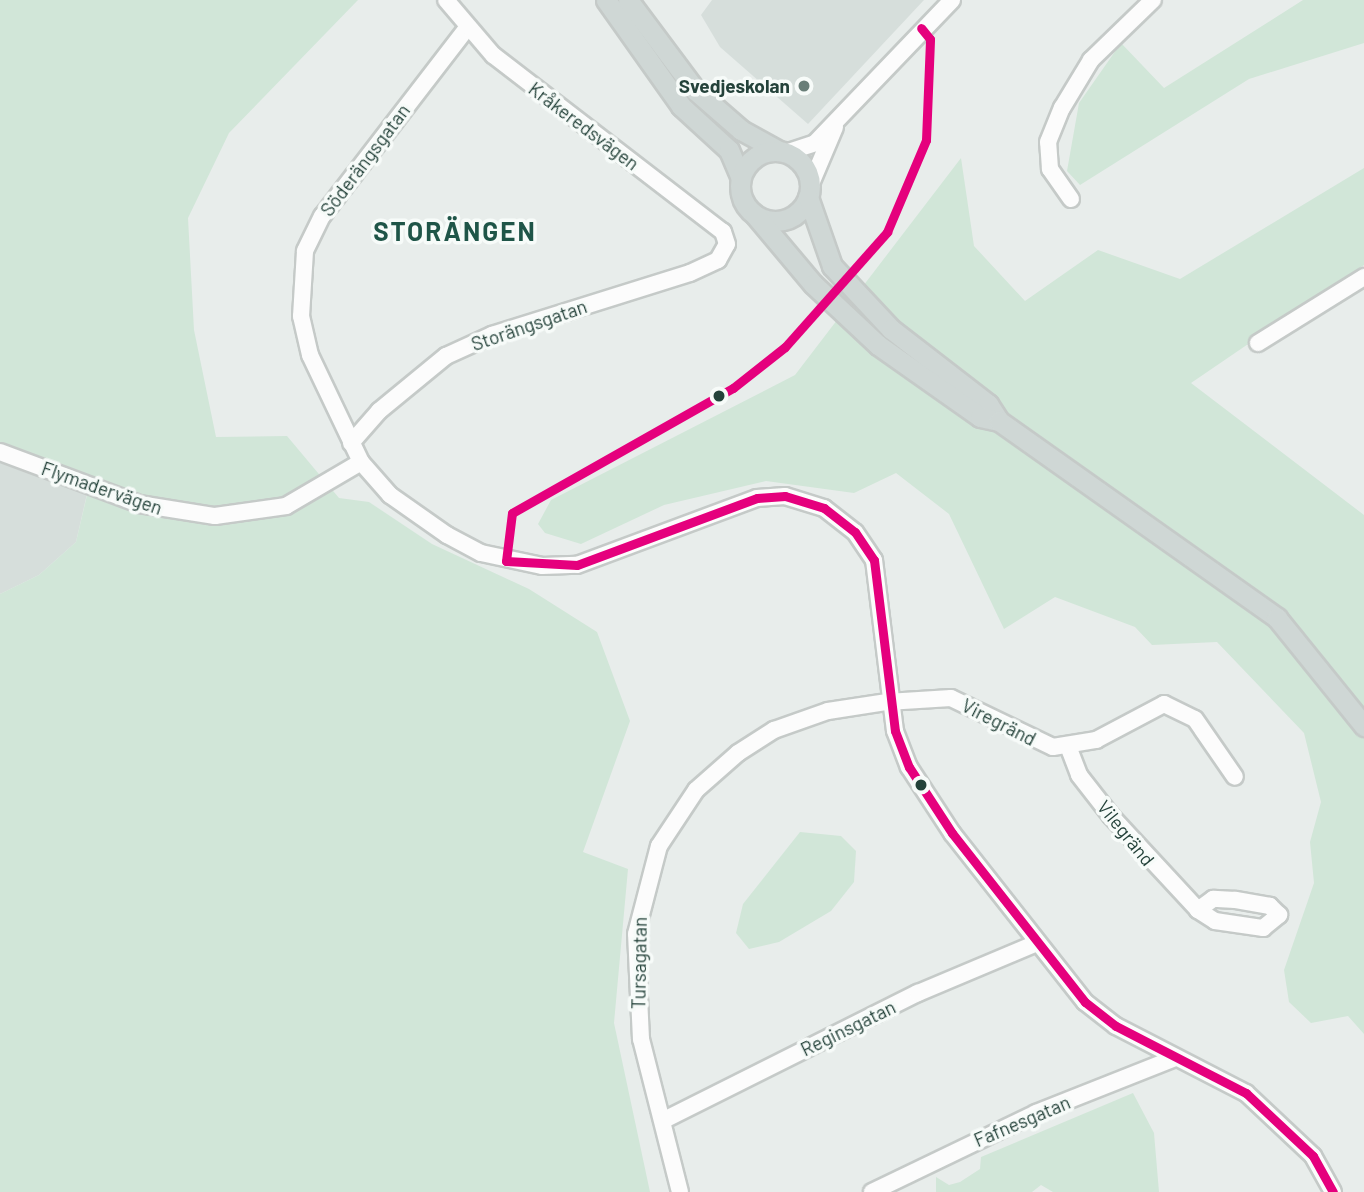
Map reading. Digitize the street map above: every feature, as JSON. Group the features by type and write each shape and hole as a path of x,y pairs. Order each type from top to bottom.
{"main road":[{"path":"606,0 681,106 729,150 741,178 742,199 813,284 878,345 980,417 999,421"},
{"path":"628,0 695,90 741,130 803,165 832,266 891,329 988,404 999,421 1277,618 1364,726"},
{"path":"741,178 755,157 782,152"},
{"path":"755,215 786,219 809,192"}],"street":[{"name":"Kråkeredsvägen","path":"446,0 467,28 723,232 727,244"},
{"path":"782,152 815,142 952,0"},
{"path":"1071,199 1050,169 1048,142 1062,108 1091,60 1153,0"},
{"name":"Söderängsgatan","path":"467,28 329,206 305,251 301,316 310,355 361,462 390,495 447,535 481,552 542,566 577,565 757,498 785,496 824,508 866,545 881,581 887,702 909,767 933,806 1085,1002 1175,1058 1246,1093 1282,1123 1313,1156 1333,1192"},
{"path":"809,192 838,121"},
{"name":"Storängsgatan","path":"351,443 379,411 446,356 492,335 691,273 718,260 727,244"},
{"path":"1258,343 1364,277"},
{"name":"Flymadervägen","path":"0,452 139,504 215,516 286,506 361,462"},
{"name":"Viregränd","path":"887,702 951,698 1036,742 1068,746"},
{"name":"Tursagatan","path":"680,1192 664,1120 641,1039 636,972 641,905 659,846 696,790 747,747 828,711 887,702"},
{"path":"1068,746 1096,740 1164,704 1195,719 1235,777"},
{"name":"Vilegränd","path":"1068,746 1079,775 1111,816 1198,910"},
{"name":"Reginsgatan","path":"664,1120 918,993 1037,943"},
{"name":"Fafnesgatan","path":"872,1192 1036,1113 1175,1058"}],"shaded area":[{"name":"Svedjeskolan","path":"712,0 924,0 808,124 720,47 701,15"},
{"path":"0,462 87,494 76,542 39,575 0,594"}],"green space":[{"path":"0,0 358,0 229,133 188,218 194,330 216,437 287,436 339,498 369,502 432,544 529,589 597,632 630,721 583,852 628,869 614,1023 650,1192 0,1192 0,594 39,575 76,542 87,495 0,462"},
{"path":"1303,0 1364,0 1364,43 1249,79 1080,185 1067,171 1079,103 1121,43 1164,88"},
{"path":"961,158 974,246 1025,301 1098,250 1180,279 1364,168 1364,265 1191,383 1364,515 1364,1034 1348,1016 1311,1023 1289,1002 1284,970 1314,883 1310,842 1321,802 1304,733 1217,642 1152,645 1135,627 1055,597 1004,629 949,514 896,473 854,493 766,481 664,505 581,544 545,533 538,524 551,500 795,375"},
{"path":"800,832 841,836 856,851 854,882 831,911 779,942 749,949 736,933 743,904"},
{"path":"1133,1093 1154,1133 1159,1192 1053,1192 1041,1185 1032,1192 936,1192 936,1177 949,1185 960,1182 980,1169 981,1157"}],"transit line":[{"path":"506,561 512,513 733,388 785,347 887,232 926,140 930,39 921,28"},
{"path":"506,561 577,565 757,498 785,496 824,508 855,532 874,560 895,731 909,767 952,833 1085,1002 1116,1026 1246,1093 1313,1156 1333,1192"}],"place":[{"name":"Svedjeskolan","path":"804,86"}],"district":[{"name":"STORÄNGEN","path":"455,231"}]}
